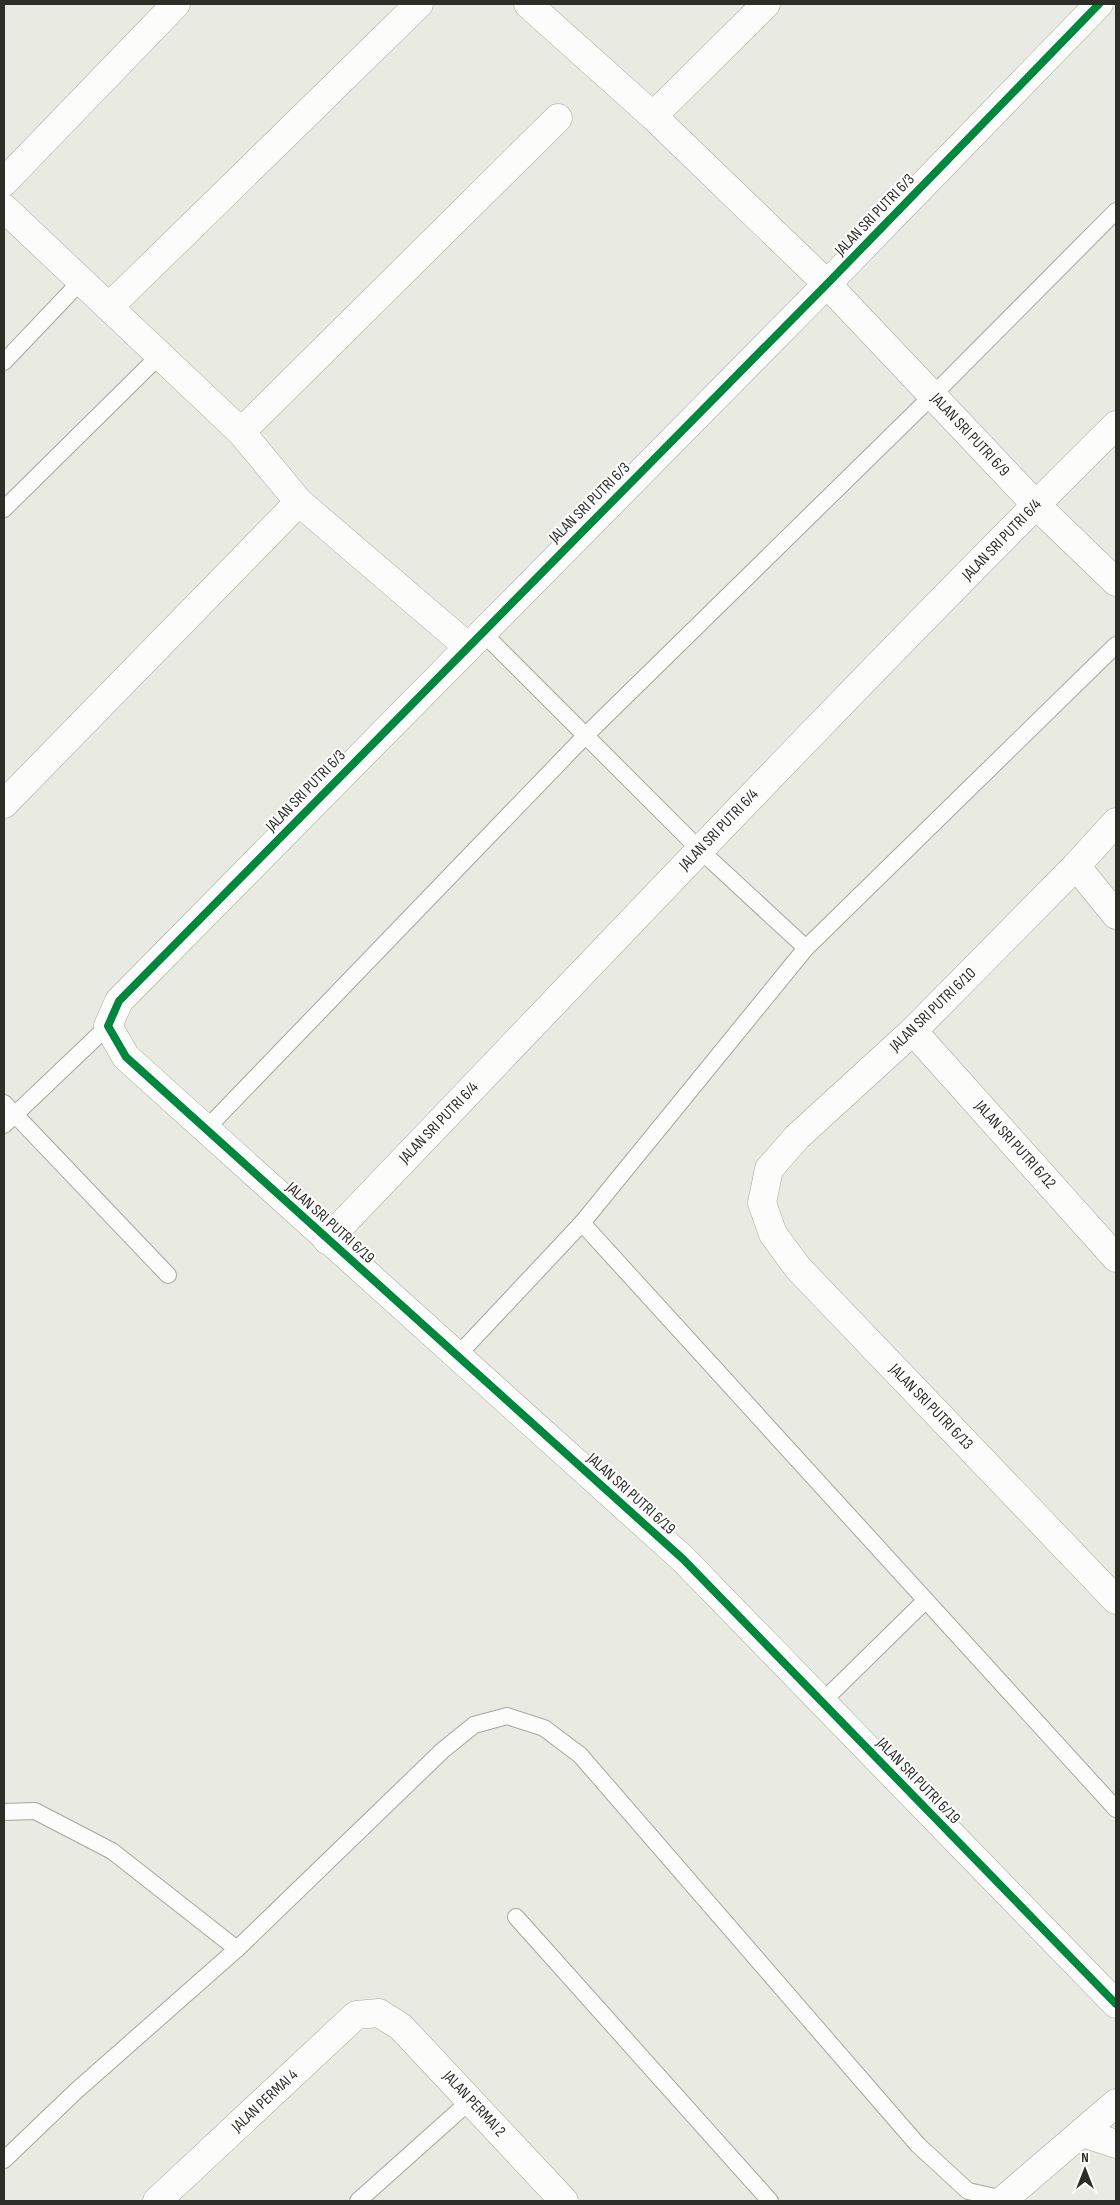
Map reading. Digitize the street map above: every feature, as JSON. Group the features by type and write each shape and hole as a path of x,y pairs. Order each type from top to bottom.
{"street":[{"path":"4,182 176,4"},
{"path":"109,306 419,4"},
{"name":"JALAN SRI PUTRI 6/9","path":"528,4 653,116 827,284 1036,505 1116,582"},
{"path":"653,116 766,4"},
{"name":"JALAN SRI PUTRI 6/3","path":"108,1026 119,1001 827,284 1099,4"},
{"path":"242,432 558,118"},
{"path":"4,208 242,432 299,502 475,639"},
{"name":"JALAN SRI PUTRI 6/4","path":"327,1240 700,850 1116,425"},
{"path":"4,804 299,502"},
{"name":"JALAN SRI PUTRI 6/10","path":"762,1203 769,1169 797,1137 913,1031 1076,866 1116,822"},
{"path":"1076,866 1116,915"},
{"name":"JALAN SRI PUTRI 6/19","path":"108,1026 126,1057 683,1559 1116,2004"},
{"name":"JALAN SRI PUTRI 6/12","path":"913,1031 1116,1258"},
{"name":"JALAN SRI PUTRI 6/13","path":"762,1203 773,1234 798,1268 1116,1600"},
{"name":"JALAN PERMAI 2","path":"378,2013 401,2027 471,2100 559,2199"},
{"name":"JALAN PERMAI 4","path":"157,2201 356,2015 378,2013"},
{"path":"1003,2200 1116,2103"},
{"path":"1083,2133 1116,2144"}],"lane":[{"path":"206,1129 586,735 933,395 1116,211"},
{"path":"4,362 81,281"},
{"path":"4,510 160,355"},
{"path":"475,639 586,735 700,850 806,948"},
{"path":"457,1356 582,1223 806,948 1116,645"},
{"path":"108,1026 8,1114 168,1275"},
{"path":"582,1223 1116,1809"},
{"path":"822,1702 925,1601"},
{"path":"4,2160 76,2091 237,1949 443,1750 474,1725 506,1716 544,1728 580,1755 918,2145 968,2191 1003,2200"},
{"path":"4,1812 35,1811 112,1851 237,1949"},
{"path":"516,1917 770,2201"},
{"path":"358,2201 471,2100"}],"cycle path":[{"path":"1099,4 827,284 119,1001 108,1026 126,1057 683,1559 1116,2004"}]}
